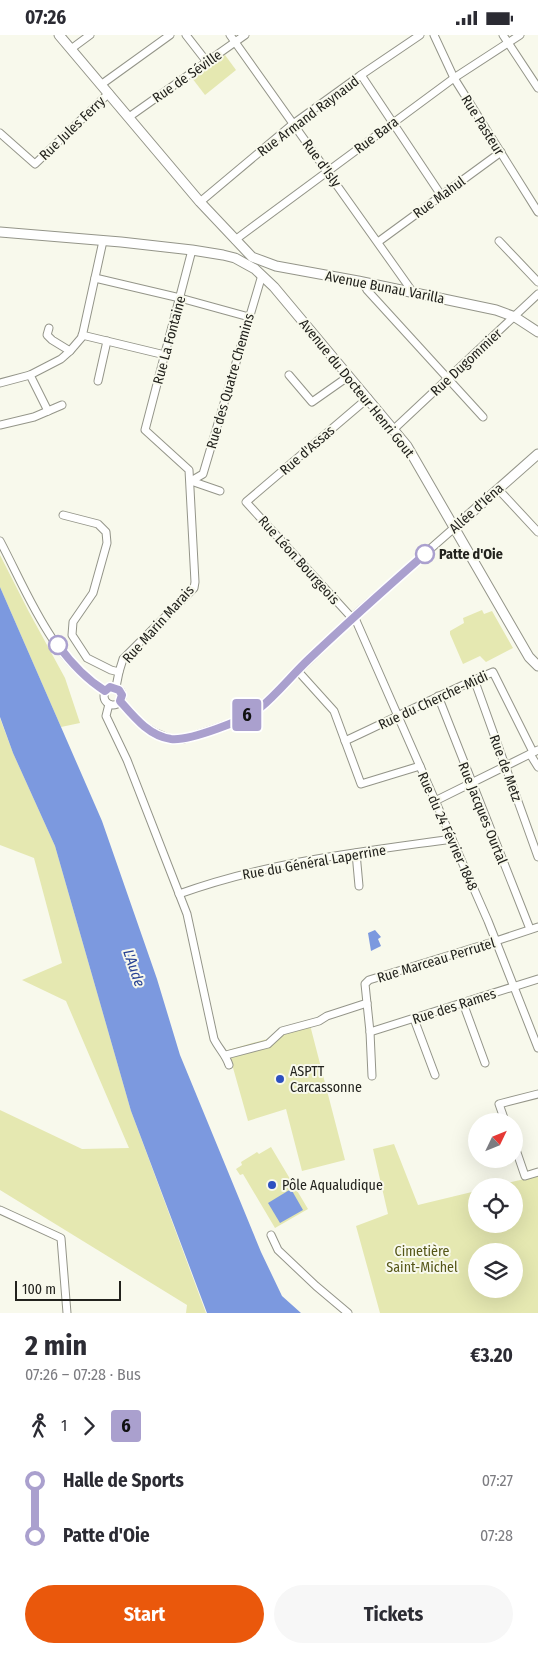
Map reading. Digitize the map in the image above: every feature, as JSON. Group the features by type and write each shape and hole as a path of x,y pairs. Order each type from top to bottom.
{"main road":[{"path":"0,232 192,250 235,259 235,240 200,202 59,35"},
{"name":"Avenue Bunau Varilla","path":"235,240 249,254 276,266 412,291 496,310 515,317 538,332"},
{"name":"Avenue du Docteur Henri Gout","path":"235,259 265,277 394,429 413,455 529,657 538,666"},
{"path":"265,277 276,266"},
{"name":"Allée d'Iéna","path":"454,528 538,454"}],"street":[{"path":"71,49 90,35"},
{"path":"102,84 170,35"},
{"path":"186,35 207,61"},
{"name":"Rue d'Isly","path":"230,35 412,291"},
{"name":"Rue de Séville","path":"129,117 246,35"},
{"name":"Rue Armand Raynaud","path":"200,202 294,124 420,35"},
{"name":"Rue Pasteur","path":"434,35 454,78 538,211"},
{"path":"503,35 538,88"},
{"name":"Rue Bara","path":"235,240 454,78 520,35"},
{"path":"361,75 441,195"},
{"name":"Rue Jules Ferry","path":"0,133 35,164 109,93"},
{"name":"Rue Mahul","path":"378,241 501,152"},
{"path":"0,383 30,375 61,359 70,351 82,335 103,241"},
{"path":"499,241 538,282"},
{"name":"Rue La Fontaine","path":"145,430 192,250"},
{"name":"Rue des Quatre Chemins","path":"191,481 202,474 249,317 265,277"},
{"path":"95,278 249,317"},
{"path":"363,282 367,290 484,417"},
{"name":"Rue Dugommier","path":"394,429 538,295"},
{"path":"49,328 47,335 70,351"},
{"path":"82,335 165,355"},
{"path":"98,381 106,341"},
{"path":"30,375 48,411"},
{"path":"289,375 312,402 349,376"},
{"name":"Rue d'Assas","path":"246,502 368,398"},
{"path":"0,426 34,417 62,405"},
{"name":"Rue Marin Marais","path":"116,687 118,672 123,659 194,587 195,582 189,470 145,430"},
{"path":"191,481 220,491"},
{"path":"498,489 538,531"},
{"name":"Rue Léon Bourgeois","path":"246,502 353,617"},
{"path":"63,515 98,524 106,532 107,543 93,593 73,622 72,635 88,658 118,672"},
{"name":"Allée d'Iéna","path":"120,701 141,724 170,739 184,739 232,723 259,709 353,617 454,528"},
{"path":"0,541 39,618 65,655 84,676 105,691"},
{"name":"Rue du 24 Février 1848","path":"353,617 496,941 537,1044"},
{"path":"297,670 334,711 361,784 420,766"},
{"name":"Rue du Cherche-Midi","path":"345,741 493,671 534,752"},
{"name":"Rue de Metz","path":"474,679 538,857"},
{"path":"110,687 116,687 121,692 120,701 115,705 109,704 104,697 105,691 110,687"},
{"name":"Rue Jacques Ourtal","path":"438,696 530,929"},
{"path":"109,704 106,716 127,760 191,927 214,1039 219,1050 226,1055 230,1065"},
{"path":"435,801 534,752 538,767"},
{"name":"Rue du Général Laperrine","path":"179,893 245,873 290,863 452,839"},
{"path":"356,853 359,886"},
{"name":"Rue Marceau Perrutel","path":"372,1076 365,984 369,980 538,927"},
{"name":"Rue des Rames","path":"370,1032 538,979"},
{"path":"226,1055 268,1045 282,1031 319,1021 327,1016 367,1003"},
{"path":"463,1003 485,1063"},
{"path":"414,1019 435,1075"},
{"path":"502,1113 499,1104 538,1093"},
{"path":"523,1168 525,1175 538,1172"},
{"path":"0,1211 61,1238 68,1313"},
{"path":"271,1235 278,1250 348,1313"}],"green space":[{"path":"225,55 236,70 205,95 192,78"},
{"path":"0,555 65,678 80,723 61,727 0,587"},
{"path":"482,610 484,614 492,611 513,648 486,662 480,656 463,664 450,631 464,623 463,618"},
{"path":"0,718 13,753 55,846 131,1111 206,1313 186,1313 187,1305 0,1190 0,1110 82,1149 129,1148 66,1001 22,980 62,963 34,858 0,845"},
{"name":"ASPTT Carcassonne","path":"310,1025 345,1160 302,1171 286,1109 248,1121 228,1050"},
{"name":"Cimetière Saint-Michel","path":"394,1144 418,1205 468,1193 468,1233 523,1233 523,1179 538,1176 538,1313 380,1313 356,1226 388,1214 373,1149"},
{"name":"Pôle Aqualudique","path":"271,1147 308,1209 275,1228 243,1174 240,1175 236,1169 242,1165 241,1162 257,1152 259,1154"}],"water":[{"name":"L'Aude","path":"0,587 102,821 157,979 180,1055 261,1252 282,1296 301,1313 207,1313 131,1111 55,846 13,753 0,717"},
{"path":"375,930 381,937 378,939 381,946 371,951 368,933"},
{"path":"291,1189 303,1210 280,1223 268,1203"}],"bus line":[{"name":"6","path":"58,645 84,676 105,691 110,687 116,687 122,695 120,701 141,724 170,739 184,739 232,723 259,709 354,616 425,554"}],"place":[{"name":"Patte d'Oie","path":"425,554"},
{"name":"ASPTT Carcassonne","path":"280,1079"},
{"name":"Pôle Aqualudique","path":"272,1185"}]}
